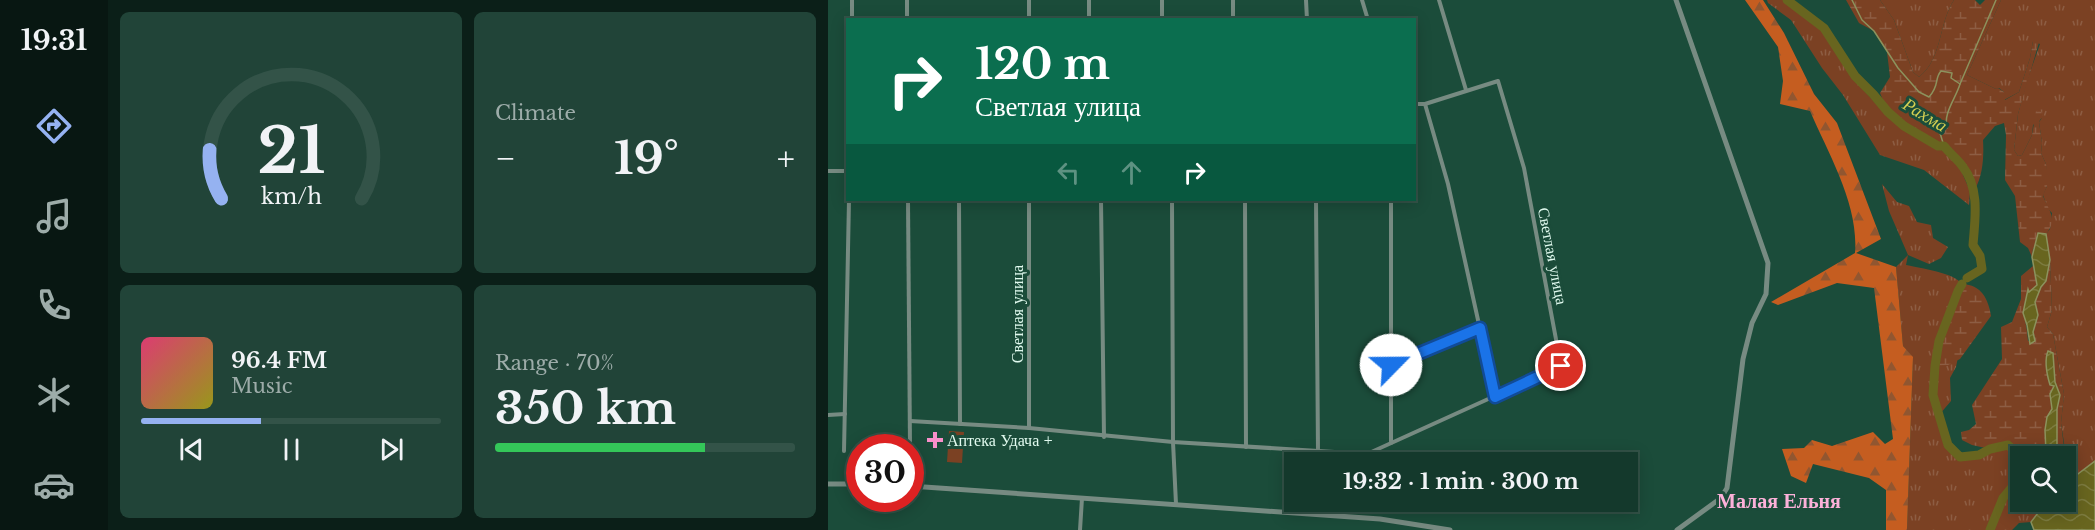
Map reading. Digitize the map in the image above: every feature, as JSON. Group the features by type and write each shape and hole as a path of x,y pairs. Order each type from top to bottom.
{"street":[{"path":"852,0 852,18"},
{"path":"907,0 907,18"},
{"path":"1029,0 1029,18"},
{"path":"1089,0 1089,18"},
{"path":"1162,0 1162,18"},
{"path":"1233,0 1233,18"},
{"path":"1306,0 1307,18"},
{"path":"1362,0 1367,18"},
{"path":"1416,104 1425,104 1466,90 1439,0"},
{"path":"1676,0 1768,262 1766,294 1752,323 1743,359 1726,488 1721,498 1677,530"},
{"name":"Светлая улица","path":"910,421 1029,428 1173,442 1367,454 1561,366 1524,168 1498,81 1466,90"},
{"path":"1425,104 1448,184 1495,397"},
{"path":"828,171 846,171"},
{"path":"844,451 849,201"},
{"path":"908,201 910,434"},
{"path":"959,201 960,424"},
{"name":"Светлая улица","path":"1029,201 1029,428"},
{"path":"1101,201 1104,437"},
{"path":"1172,201 1173,442 1176,504"},
{"path":"1245,201 1246,447"},
{"path":"1316,201 1318,451"},
{"path":"1391,201 1391,443"},
{"path":"1391,365 1480,328"},
{"path":"828,415 845,414"},
{"path":"828,484 846,484"},
{"path":"924,487 1380,519 1450,530"},
{"path":"1080,530 1082,498"}],"green space":[{"path":"1745,0 1763,0 1784,33 1814,94 1837,123 1881,239 1856,253 1896,267 1903,346 1913,357 1907,530 1886,530 1886,490 1869,478 1813,464 1806,483 1791,476 1782,449 1804,448 1812,440 1832,446 1873,432 1885,444 1893,439 1874,288 1837,283 1778,305 1771,302 1855,253 1855,235 1848,199 1810,111 1780,104 1783,81 1778,47"},
{"path":"1767,0 1783,0 1823,31 1858,84 1888,117 1943,151 1960,168 1970,191 1969,205 1924,170 1880,155 1843,95 1822,68 1791,20"},
{"path":"1846,0 1880,0 1894,20 1913,72 1919,77 1932,60 1945,19 1954,0 1975,0 1980,5 1985,0 2001,0 1967,75 1998,88 2004,92 2005,100 2019,92 2033,41 2036,38 2040,39 2018,114 2014,150 2018,156 2022,155 2032,135 2036,111 2040,110 2043,114 2039,122 2041,153 2048,176 2043,196 2052,219 2050,229 2046,234 2044,233 2033,249 2032,257 2028,248 2020,242 2015,196 2005,180 2004,123 1995,126 1983,140 1980,178 1975,189 1963,166 1951,156 1944,146 1938,146 1904,126 1888,112 1880,93 1890,77 1887,52 1874,31 1859,23"},
{"path":"1880,0 1954,0 1945,19 1932,60 1919,77 1913,72 1894,20"},
{"path":"2001,0 2095,0 2095,461 2076,475 2076,446 2064,446 2061,423 2064,394 2053,334 2047,327 2052,310 2050,260 2046,234 2050,229 2052,213 2043,195 2047,186 2046,164 2041,153 2039,122 2042,118 2033,125 2032,135 2022,155 2018,156 2014,150 2018,114 2040,44 2033,41 2019,92 2004,100 2004,92 1999,88 1996,89 1967,75"},
{"path":"1882,184 1897,202 1909,206 1917,222 1931,225 1933,238 1948,247 1941,258 1929,264 1908,255 1889,211"},
{"path":"1908,255 1906,265 1945,274 1962,284 1937,351 1958,357 1950,378 1951,401 1939,415 1948,445 1960,457 1979,455 1990,449 2008,445 2010,447 2010,512 2039,512 2031,522 2019,523 2012,530 1907,530 1913,358 1903,346 1896,267"},
{"path":"2050,259 2052,310 2047,327 2053,334 2064,394 2061,423 2064,446 2008,445 1990,449 1972,445 1962,440 1961,432 1969,430 1976,424 1972,405 2002,359 2001,327 2012,322 2021,299 2021,276 2033,266 2037,285 2027,298 2024,311 2028,341 2035,338 2033,332 2038,315 2035,302"},
{"path":"1962,284 1975,287 1983,294 1991,316 1960,359 1948,365 1935,366 1939,341"},
{"path":"949,431 964,432 962,463 947,462"}],"water":[{"path":"2038,233 2046,234 2050,260 2046,281 2035,302 2038,315 2033,332 2035,341 2030,344 2023,313 2028,289 2029,292 2037,285 2032,257"},
{"path":"2048,351 2053,353 2055,382 2060,395 2057,409 2057,446 2046,446 2045,430 2047,417 2052,409 2050,394 2054,386 2050,385 2046,359"},
{"path":"2095,461 2095,530 2034,530 2031,522 2039,512 2076,512 2076,475"}],"waterway":[{"name":"Рахма","path":"1787,0 1824,28 1855,76 1888,112 1904,126 1938,146 1944,146 1963,167 1974,194 1973,245 1980,256 1982,269 1967,278"},
{"path":"1852,0 1862,20 1874,31 1898,68 1919,92 1929,97 1935,89 1941,71 1952,73 1951,78 1960,84 1948,111 1947,128 1940,133 1944,146"},
{"path":"1960,84 1996,0"},
{"name":"Рахма","path":"1962,284 1939,341 1933,395 1948,445 1960,457 1979,455 1990,449 2008,445 2018,454 2017,467 2020,472 2017,481 2003,498 1990,530"}],"place":[{"name":"Аптека Удача +","path":"935,440"}],"district":[{"name":"Малая Ельня","path":"1779,501"}],"route":[{"path":"1391,365 1480,328 1495,397 1561,366"}]}
